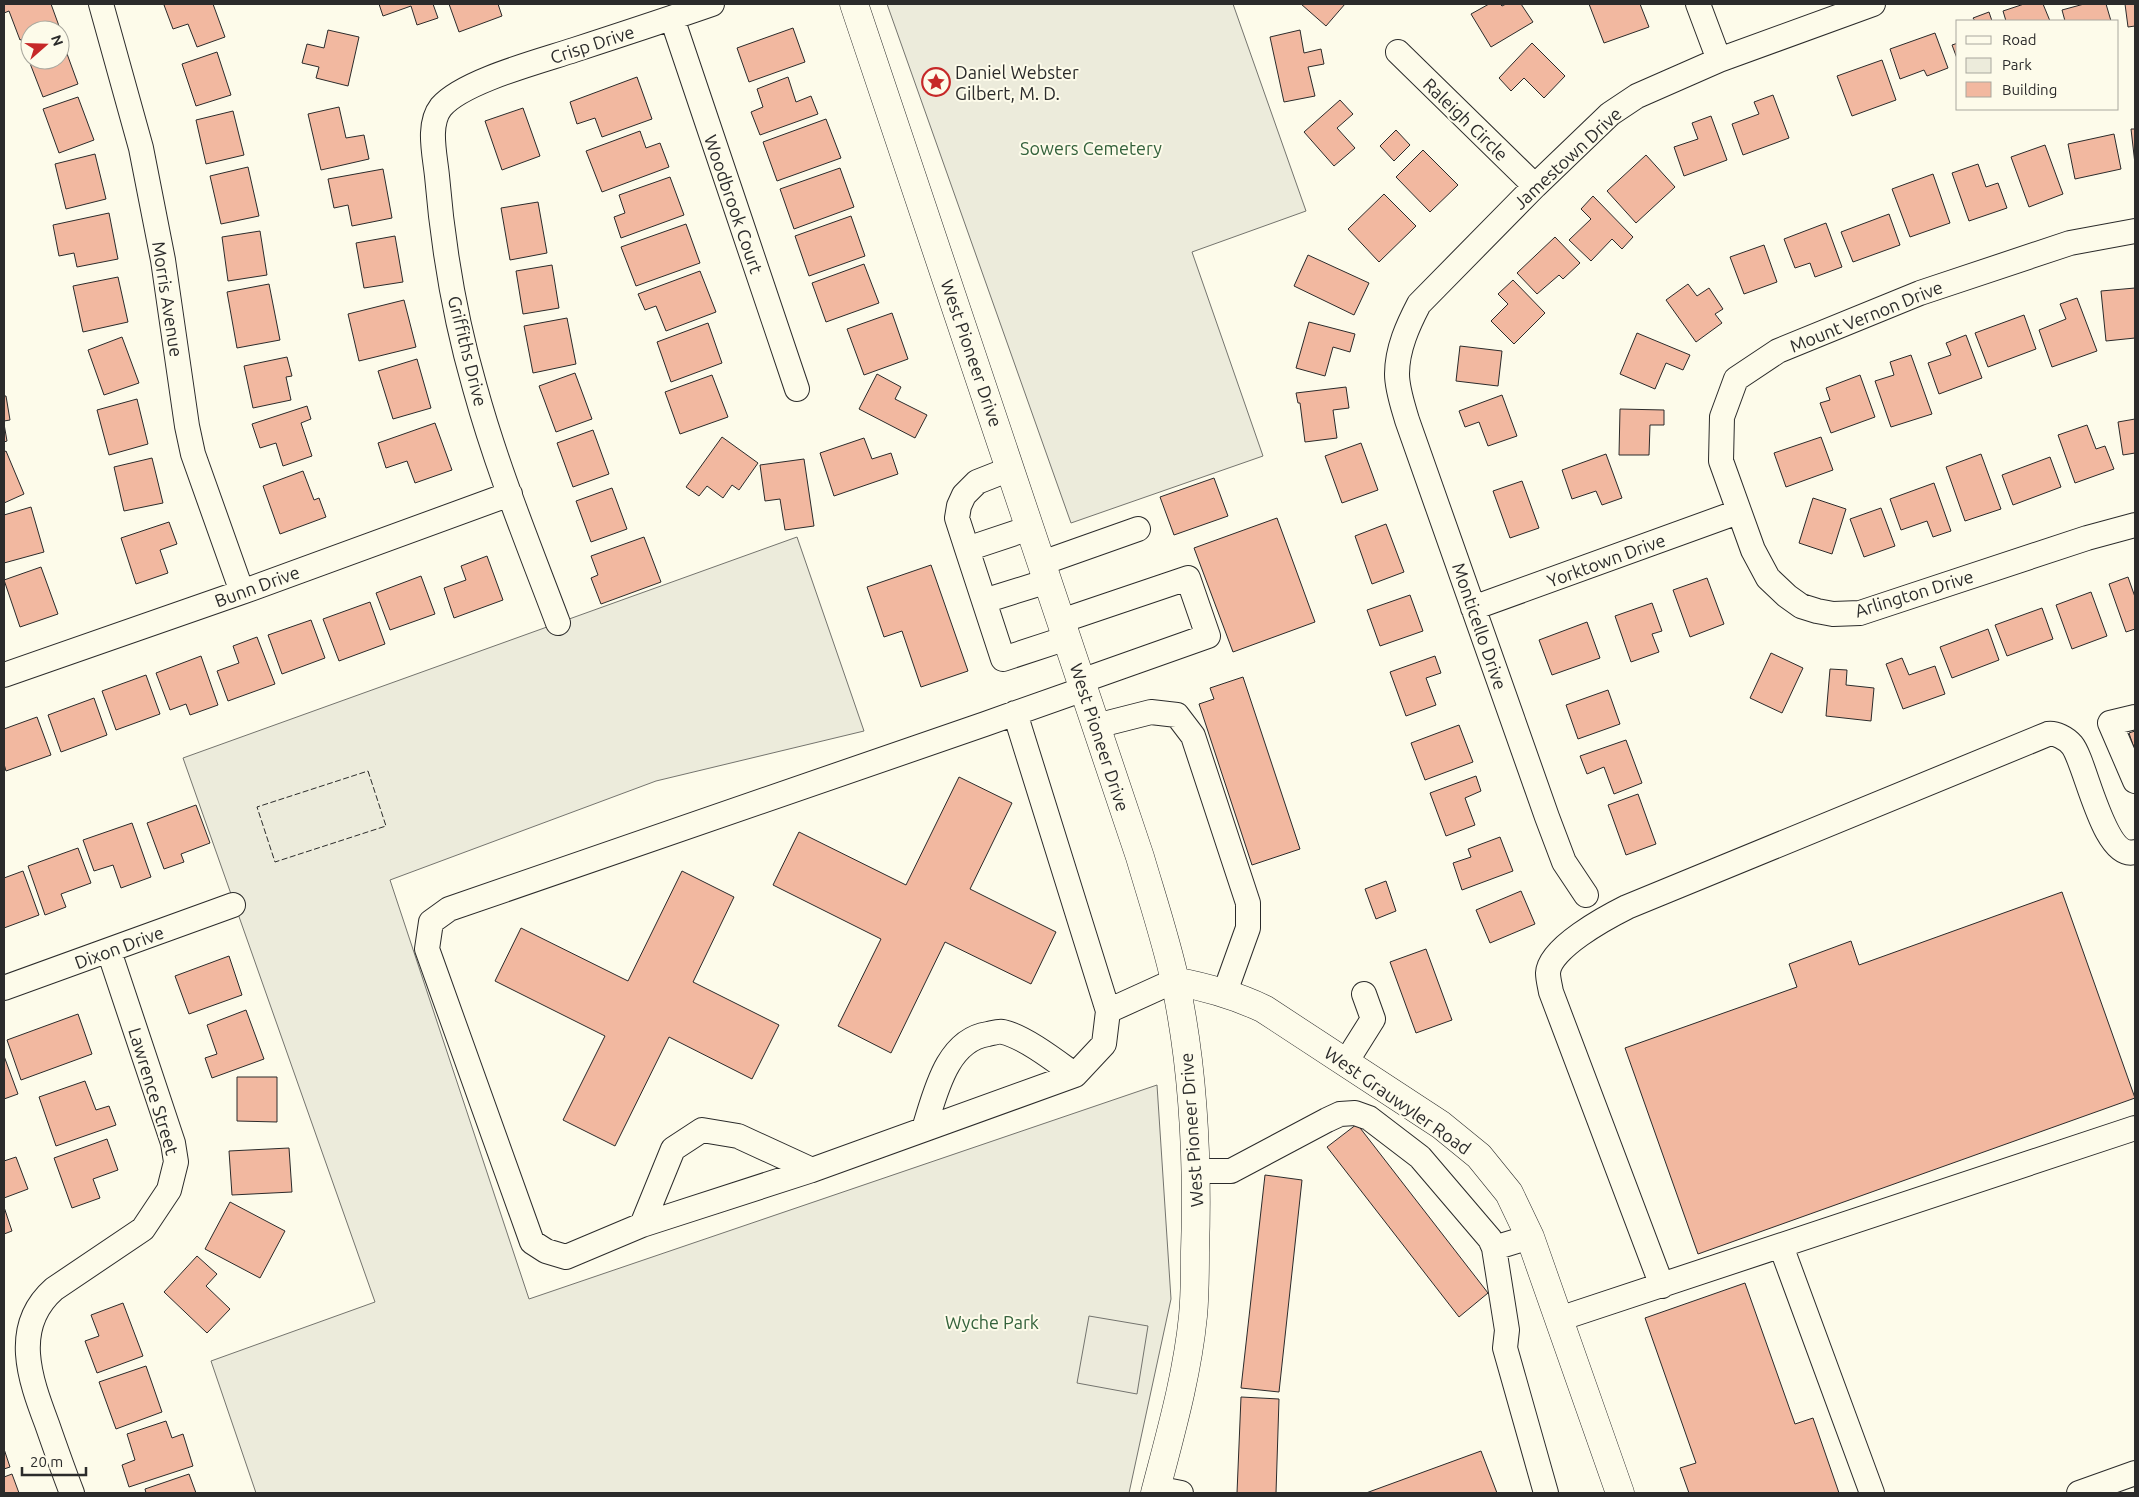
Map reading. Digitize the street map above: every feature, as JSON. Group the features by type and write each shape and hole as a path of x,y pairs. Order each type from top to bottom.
{"main road":[{"name":"West Pioneer Drive","path":"854,4 1140,857 1174,981 1191,1085 1197,1208 1193,1315 1186,1368 1175,1419 1164,1491"},
{"name":"West Grauwyler Road","path":"1174,981 1225,992 1264,1009 1441,1125 1479,1156 1509,1193 1530,1237 1620,1493"}],"street":[{"name":"Morris Avenue","path":"101,4 141,148 163,260 187,426 193,454 242,592"},
{"name":"Crisp Drive","path":"472,87 499,75 712,4"},
{"path":"1698,4 1719,60"},
{"name":"Jamestown Drive","path":"1400,350 1410,322 1420,304 1535,186 1610,114 1652,88 1719,60 1873,4"},
{"name":"Woodbrook Court","path":"672,18 797,389"},
{"name":"Raleigh Circle","path":"1398,52 1535,186"},
{"name":"Griffiths Drive","path":"472,87 453,97 442,106 435,117 433,128 438,193 450,275 464,346 475,389 510,494 558,623"},
{"name":"Mount Vernon Drive","path":"1738,512 1721,461 1722,416 1736,379 1778,351 1920,293 2070,243 2135,231"},
{"name":"Monticello Drive","path":"1400,350 1397,375 1407,420 1564,862 1586,895"},
{"path":"1010,469 977,482 964,495 959,506 957,518 1004,659 1064,629 1188,578 1208,636 1015,713 448,909 431,922 427,949 532,1242 546,1251 566,1257 642,1225 812,1170 1075,1075 1104,1044 1108,1011 1015,713"},
{"name":"Bunn Drive","path":"4,675 242,592 510,494"},
{"name":"Arlington Drive","path":"1738,512 1753,550 1768,578 1787,596 1802,606 1834,614 1860,613 2087,538 2135,525"},
{"name":"Yorktown Drive","path":"1473,608 1738,512"},
{"path":"967,549 1030,528"},
{"path":"984,601 1138,530"},
{"path":"1096,726 1151,712 1177,715 1193,736 1248,903 1248,928 1225,992"},
{"path":"2135,717 2110,724 2135,781"},
{"path":"1662,1286 1551,992 1548,971 1557,954 1606,917 1627,907 1715,869 2048,734 2055,733 2072,745 2102,820 2113,840 2124,851 2135,852"},
{"name":"Dixon Drive","path":"4,988 233,905"},
{"name":"Lawrence Street","path":"72,1493 38,1399 30,1370 28,1356 32,1321 43,1299 54,1289 143,1229 169,1190 176,1162 173,1143 108,951"},
{"path":"1108,1011 1174,981"},
{"path":"1346,1062 1374,1019 1364,994"},
{"path":"924,1130 939,1081 954,1055 968,1042 984,1034 1002,1031 1036,1048 1075,1075"},
{"path":"1196,1171 1231,1171 1340,1114 1355,1114 1369,1118 1420,1157 1490,1238 1494,1248 1507,1330 1505,1348 1546,1493"},
{"path":"1559,1319 2135,1128"},
{"path":"642,1225 674,1149 702,1130 738,1136 812,1170"},
{"path":"1494,1248 1530,1237"},
{"path":"1781,1246 1872,1493"},
{"path":"2079,1493 2135,1473"}],"green space":[{"name":"Sowers Cemetery","path":"887,4 1233,4 1306,211 1192,252 1263,456 1071,523"},
{"name":"Wyche Park","path":"797,537 864,731 656,781 390,880 529,1299 1157,1085 1171,1299 1129,1493 256,1493 211,1361 375,1302 183,758"}],"shaded area":[{"path":"1089,1316 1148,1326 1137,1394 1077,1383"}],"building":[{"path":"4,4 51,4 57,20 20,20 20,40 9,11 4,13"},
{"path":"213,4 225,37 197,47 188,24 173,29 164,5"},
{"path":"379,4 433,4 438,18 417,25 411,6 383,16"},
{"path":"449,4 498,4 502,16 459,32"},
{"path":"1301,4 1345,4 1326,26"},
{"path":"1489,4 1500,4 1502,6 1506,4 1521,4 1533,22 1491,47 1471,14"},
{"path":"1589,4 1640,4 1649,27 1604,43"},
{"path":"2024,4 2043,4 2050,20 2006,20 2003,11"},
{"path":"2084,4 2106,4 2111,20 2065,20 2062,10"},
{"path":"2125,4 2135,4 2135,26 2128,27"},
{"path":"1989,12 1992,20 1974,20 1973,18"},
{"path":"793,28 805,62 749,82 737,48"},
{"path":"328,30 359,37 348,86 316,78 319,67 302,63 307,44 324,48"},
{"path":"1300,30 1304,53 1321,49 1324,64 1308,67 1315,96 1284,102 1270,37"},
{"path":"1935,33 1948,68 1927,76 1924,70 1900,79 1890,49"},
{"path":"1532,43 1565,76 1544,98 1524,78 1511,91 1499,78"},
{"path":"1956,44 1956,56 1952,45"},
{"path":"217,52 231,95 196,106 182,64"},
{"path":"1882,60 1896,100 1852,116 1837,76"},
{"path":"70,62 78,84 43,97 33,70 70,70"},
{"path":"637,77 652,119 602,137 595,118 577,124 570,102"},
{"path":"788,77 796,102 811,96 818,114 760,135 751,112 763,107 757,89"},
{"path":"1773,95 1789,138 1743,155 1732,124 1759,114 1754,102"},
{"path":"78,97 94,140 59,153 43,109"},
{"path":"1340,100 1353,114 1337,128 1355,148 1334,166 1304,132"},
{"path":"339,107 346,138 364,135 369,159 321,170 308,114"},
{"path":"523,108 540,156 502,170 485,121"},
{"path":"233,111 244,155 206,164 196,120"},
{"path":"1711,116 1727,160 1684,176 1674,147 1698,139 1692,123"},
{"path":"826,119 841,158 777,181 763,142"},
{"path":"2131,129 2135,129 2135,164"},
{"path":"1396,130 1410,145 1394,161 1380,146"},
{"path":"640,131 646,148 660,143 669,167 602,192 586,151"},
{"path":"2114,134 2121,169 2075,179 2068,144"},
{"path":"2045,145 2063,194 2029,207 2011,157"},
{"path":"1423,150 1458,185 1430,212 1396,177"},
{"path":"95,154 106,199 66,209 55,164"},
{"path":"1646,155 1675,187 1636,223 1607,191"},
{"path":"1978,164 1986,187 1998,183 2007,208 1969,221 1952,173"},
{"path":"248,167 259,216 221,224 210,176"},
{"path":"840,168 854,207 794,229 780,189"},
{"path":"383,169 392,218 352,226 348,205 334,208 328,179"},
{"path":"1933,174 1950,223 1910,237 1892,189"},
{"path":"670,177 684,215 621,238 614,217 625,213 619,195"},
{"path":"1384,194 1416,226 1379,262 1348,229"},
{"path":"1593,196 1633,237 1622,249 1612,239 1591,261 1569,240 1591,219 1581,209"},
{"path":"538,202 547,253 510,260 501,208"},
{"path":"109,213 118,259 77,267 74,253 59,256 53,225"},
{"path":"1889,214 1900,245 1853,262 1841,232"},
{"path":"851,216 865,256 809,276 795,236"},
{"path":"1826,223 1842,267 1815,277 1810,263 1795,268 1784,239"},
{"path":"686,224 700,263 636,286 621,247"},
{"path":"260,231 267,275 228,281 222,237"},
{"path":"395,236 403,282 364,288 356,243"},
{"path":"1555,237 1580,263 1563,279 1559,275 1537,294 1517,273"},
{"path":"1764,245 1777,282 1744,294 1730,257"},
{"path":"1308,255 1369,283 1354,315 1294,286"},
{"path":"864,264 879,303 826,322 812,283"},
{"path":"552,265 559,308 523,314 516,271"},
{"path":"700,271 716,312 666,331 656,306 645,310 638,294"},
{"path":"118,277 128,322 83,332 73,286"},
{"path":"1513,280 1545,313 1514,344 1491,321 1508,304 1498,294"},
{"path":"269,284 280,340 237,348 227,292"},
{"path":"1688,284 1697,296 1709,288 1723,309 1715,314 1722,323 1696,342 1666,300"},
{"path":"2135,288 2135,338 2106,341 2101,291"},
{"path":"2077,298 2097,351 2052,367 2039,330 2066,319 2060,304"},
{"path":"404,300 416,347 359,361 348,314"},
{"path":"892,313 908,359 864,375 847,329"},
{"path":"2024,315 2036,349 1988,367 1975,333"},
{"path":"567,318 576,364 533,373 524,326"},
{"path":"1309,322 1355,334 1350,352 1333,347 1325,376 1296,368"},
{"path":"708,323 722,363 671,382 657,342"},
{"path":"1637,333 1690,355 1683,370 1666,363 1655,389 1620,374"},
{"path":"1966,335 1982,378 1939,394 1928,363 1951,355 1946,343"},
{"path":"122,337 139,383 104,395 88,350"},
{"path":"1460,346 1502,351 1498,386 1456,381"},
{"path":"1911,355 1932,414 1891,427 1875,381 1894,375 1890,362"},
{"path":"287,357 292,376 286,377 291,400 253,408 244,366"},
{"path":"417,359 431,408 393,419 378,371"},
{"path":"575,373 592,419 556,432 539,386"},
{"path":"877,374 901,387 895,399 927,415 915,438 859,409"},
{"path":"712,375 728,417 680,434 665,392"},
{"path":"1860,375 1875,417 1831,433 1820,403 1830,400 1826,388"},
{"path":"1346,387 1349,408 1333,410 1337,438 1305,442 1300,403 1298,403 1296,393"},
{"path":"1502,395 1517,436 1488,446 1479,422 1465,427 1459,411"},
{"path":"4,396 6,396 10,420 4,421"},
{"path":"137,399 148,444 109,455 97,410"},
{"path":"307,406 311,419 301,423 312,456 283,466 276,443 260,448 252,424"},
{"path":"1620,409 1664,410 1664,425 1650,425 1649,455 1619,455"},
{"path":"2135,419 2135,453 2123,455 2118,422"},
{"path":"435,423 452,470 415,483 407,461 386,468 378,443"},
{"path":"4,424 7,441 4,442"},
{"path":"2087,425 2096,449 2105,446 2114,469 2075,483 2058,435"},
{"path":"593,430 609,474 573,487 557,443"},
{"path":"722,437 758,463 739,490 732,485 723,498 707,486 699,496 686,487"},
{"path":"1821,437 1833,470 1786,487 1774,453"},
{"path":"864,438 872,459 891,453 898,474 834,496 820,453"},
{"path":"1361,443 1378,490 1342,503 1325,456"},
{"path":"6,451 24,494 4,503 4,452"},
{"path":"1606,454 1622,498 1602,505 1596,491 1572,499 1562,470"},
{"path":"1981,454 2001,509 1965,521 1946,467"},
{"path":"2050,457 2061,487 2013,505 2002,475"},
{"path":"152,458 163,503 124,511 114,467"},
{"path":"804,459 814,526 785,530 780,499 765,501 760,465"},
{"path":"303,471 314,500 319,498 326,517 280,534 263,486"},
{"path":"1214,478 1228,516 1174,535 1160,497"},
{"path":"1522,481 1539,528 1510,538 1493,491"},
{"path":"1934,483 1951,531 1933,537 1927,521 1901,530 1890,499"},
{"path":"612,488 627,529 591,542 576,501"},
{"path":"1813,498 1846,509 1832,554 1799,543"},
{"path":"31,507 44,552 4,563 4,515"},
{"path":"1881,508 1895,546 1864,557 1850,519"},
{"path":"1277,518 1315,622 1233,652 1194,548"},
{"path":"169,522 177,544 160,550 168,573 136,584 121,538"},
{"path":"1386,524 1404,572 1372,584 1355,536"},
{"path":"644,537 661,582 601,604 591,578 598,575 591,556"},
{"path":"487,556 503,600 454,618 444,588 466,580 461,566"},
{"path":"931,565 968,671 921,687 902,631 884,637 867,587"},
{"path":"41,567 58,614 20,627 4,580"},
{"path":"421,576 435,614 390,630 376,593"},
{"path":"2128,577 2135,597 2135,629 2126,632 2109,584"},
{"path":"1707,578 1724,624 1690,637 1673,590"},
{"path":"2091,592 2107,636 2072,649 2056,605"},
{"path":"1410,595 1423,631 1380,646 1367,610"},
{"path":"370,602 385,644 339,661 323,619"},
{"path":"1652,603 1662,631 1652,634 1659,652 1631,662 1615,616"},
{"path":"2042,608 2053,639 2007,656 1995,625"},
{"path":"311,620 325,658 282,674 268,635"},
{"path":"1587,622 1600,658 1552,675 1539,640"},
{"path":"1988,629 1999,660 1952,678 1940,647"},
{"path":"257,637 275,684 228,701 217,671 239,663 233,646"},
{"path":"1771,653 1803,668 1782,713 1750,698"},
{"path":"201,656 218,705 190,715 186,704 170,710 156,673"},
{"path":"1435,656 1441,673 1426,678 1436,705 1406,716 1390,672"},
{"path":"1902,658 1909,675 1935,666 1945,694 1903,709 1886,664"},
{"path":"1830,669 1847,670 1846,685 1874,688 1871,721 1826,716"},
{"path":"146,675 160,714 116,730 102,691"},
{"path":"1243,677 1300,849 1252,865 1199,704 1214,699 1210,688"},
{"path":"1608,690 1620,724 1578,739 1566,705"},
{"path":"94,698 107,735 61,752 48,715"},
{"path":"37,717 51,755 6,771 4,764 4,729"},
{"path":"1459,725 1473,762 1425,780 1411,743"},
{"path":"2135,731 2135,751 2129,733"},
{"path":"1626,740 1642,783 1614,794 1604,767 1587,774 1580,756"},
{"path":"1476,776 1481,791 1465,798 1475,825 1446,836 1430,793"},
{"path":"959,777 1012,803 970,889 1056,932 1031,984 945,942 891,1053 838,1026 881,939 773,885 799,832 906,885"},
{"path":"1638,794 1656,844 1626,855 1608,805"},
{"path":"196,805 210,843 181,854 184,862 164,869 147,823"},
{"path":"132,823 151,877 121,888 113,865 94,871 83,840"},
{"path":"1500,837 1513,871 1462,890 1453,863 1471,857 1468,849"},
{"path":"78,848 91,883 61,894 66,907 45,915 28,866"},
{"path":"23,871 39,915 4,928 4,878"},
{"path":"682,871 734,897 693,982 779,1025 752,1079 669,1037 615,1146 563,1120 605,1036 495,981 521,928 628,981"},
{"path":"1386,881 1396,911 1376,919 1365,889"},
{"path":"1521,891 1535,924 1490,943 1476,910"},
{"path":"2062,892 2135,1098 1698,1254 1625,1048 1797,987 1789,964 1851,941 1859,965"},
{"path":"1426,949 1452,1020 1416,1033 1390,962"},
{"path":"229,956 242,995 189,1014 175,976"},
{"path":"246,1010 264,1059 212,1078 205,1058 217,1054 207,1025"},
{"path":"78,1014 92,1054 21,1080 7,1040"},
{"path":"4,1056 18,1094 4,1099"},
{"path":"237,1077 277,1077 277,1122 237,1121"},
{"path":"85,1081 96,1110 109,1106 116,1125 56,1146 39,1097"},
{"path":"1357,1124 1488,1293 1459,1317 1327,1147"},
{"path":"107,1139 118,1170 93,1179 100,1198 72,1208 54,1158"},
{"path":"289,1148 292,1192 232,1195 229,1151"},
{"path":"16,1157 28,1189 4,1198 4,1161"},
{"path":"1265,1175 1302,1180 1279,1392 1241,1388"},
{"path":"230,1202 285,1231 260,1278 205,1249"},
{"path":"4,1207 12,1231 4,1234"},
{"path":"197,1256 217,1274 206,1286 230,1309 207,1333 164,1292"},
{"path":"1745,1283 1795,1424 1813,1418 1839,1493 1689,1493 1680,1468 1696,1463 1645,1318"},
{"path":"123,1303 143,1356 97,1373 85,1341 99,1336 91,1315"},
{"path":"146,1366 162,1412 116,1429 99,1382"},
{"path":"1241,1397 1279,1399 1276,1493 1237,1493"},
{"path":"166,1421 172,1438 183,1434 193,1466 129,1487 122,1465 135,1460 127,1434"},
{"path":"4,1449 10,1467 4,1469"},
{"path":"1481,1451 1497,1493 1366,1493"},
{"path":"12,1474 19,1493 4,1493 4,1477"},
{"path":"189,1474 196,1493 146,1493 145,1489"}],"fence":[{"path":"368,771 386,826 275,862 257,807 368,771"}],"place":[{"name":"Daniel Webster Gilbert, M. D.","path":"936,82"}]}
